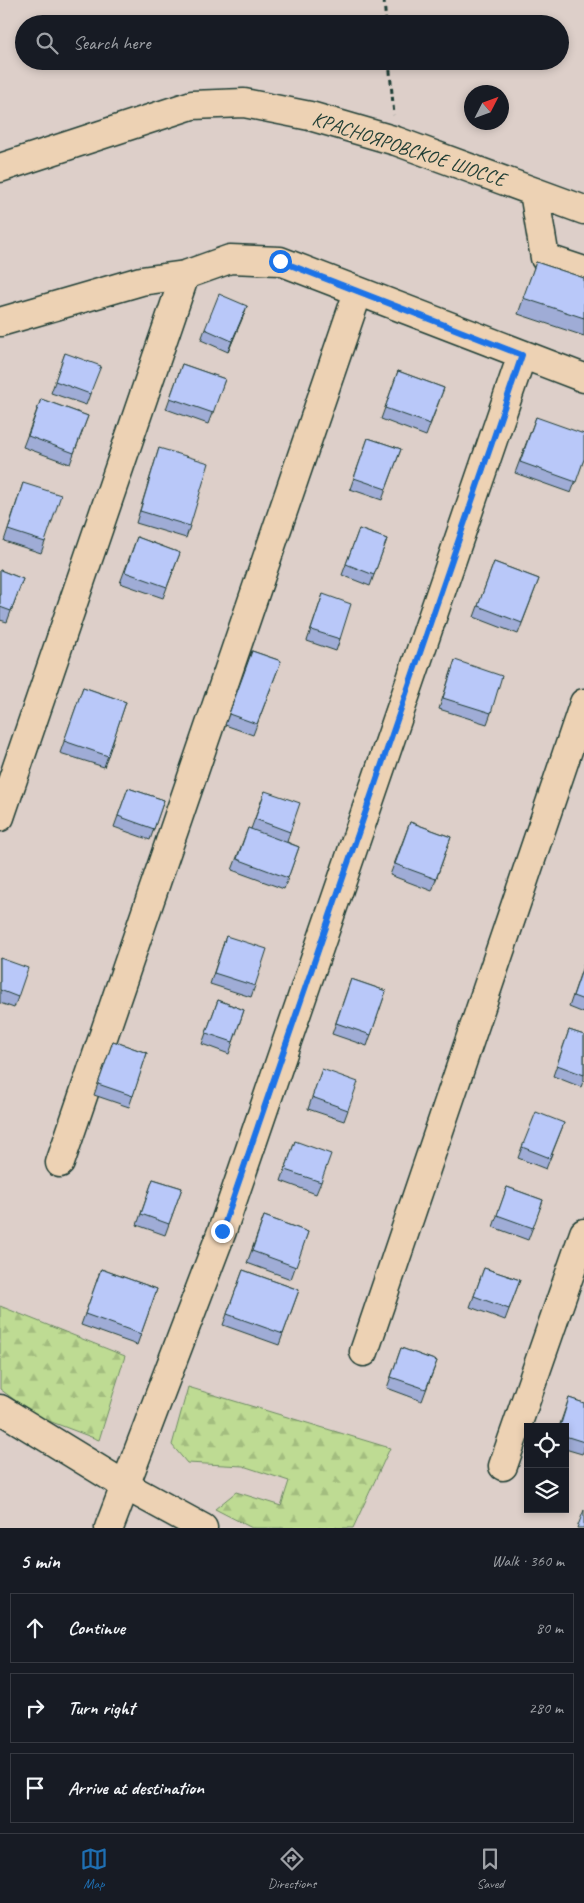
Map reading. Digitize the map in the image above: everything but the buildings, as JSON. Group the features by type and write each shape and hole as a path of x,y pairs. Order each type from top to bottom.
{"street":[{"name":"КРАСНОЯРОВСКОЕ ШОССЕ","path":"0,168 192,106 244,103 310,116 396,141 584,210"},
{"path":"534,192 545,258 584,271"},
{"path":"0,322 141,281 185,275 230,258 280,261 584,378"},
{"path":"0,817 185,275"},
{"path":"60,1163 358,292"},
{"path":"109,1528 222,1231 522,355"},
{"path":"364,1352 584,703"},
{"path":"503,1466 584,1233"},
{"path":"0,1409 126,1486 202,1528"}],"path":[{"path":"384,0 385,15"},
{"path":"390,70 396,141"}],"green space":[{"path":"0,1306 125,1356 99,1440 36,1416 0,1389"},
{"path":"188,1387 390,1448 353,1528 252,1528 215,1509 236,1492 281,1506 289,1481 243,1466 187,1463 172,1445"}],"route":[{"path":"222,1231 522,355 280,261"}]}
